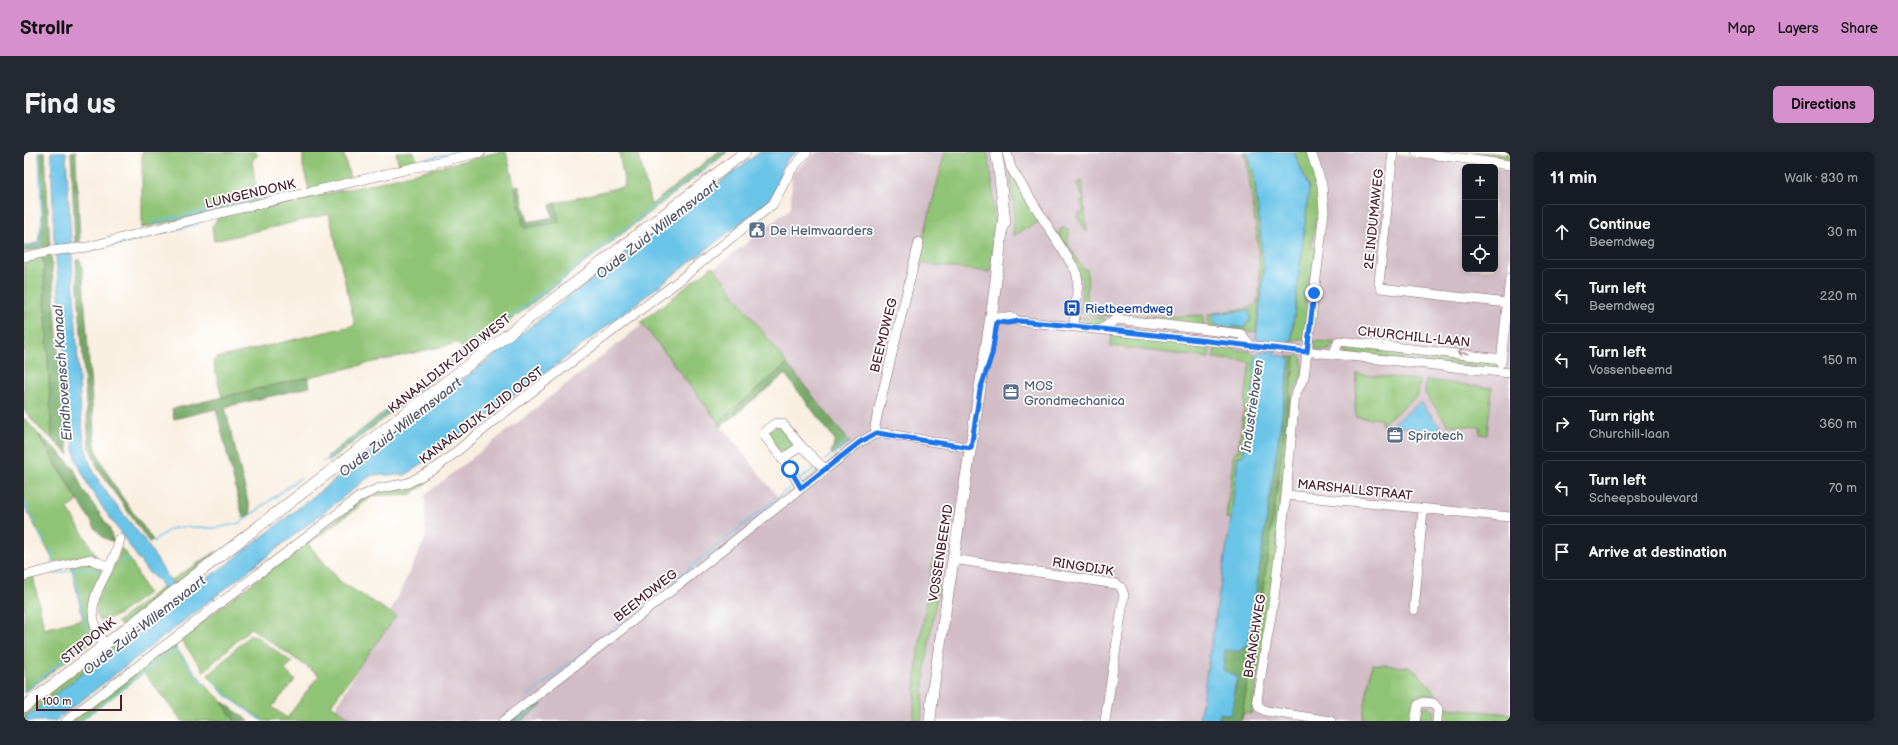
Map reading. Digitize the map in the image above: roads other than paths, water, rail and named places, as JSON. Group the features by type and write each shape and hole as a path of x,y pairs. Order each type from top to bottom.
{"main road":[{"name":"KANAALDIJK ZUID WEST","path":"172,592 241,541 745,152"},
{"name":"VOSSENBEEMD","path":"930,721 933,689 980,390 996,318 1005,259 1006,228 999,169 1001,153"},
{"name":"STIPDONK","path":"24,707 172,592"}],"street":[{"name":"LUNGENDONK","path":"24,257 53,251 87,247 203,217 481,152"},
{"name":"KANAALDIJK ZUID OOST","path":"66,721 359,498 377,489 408,483 436,468 510,408 676,282 773,204 791,170 807,152"},
{"name":"MARSHALLSTRAAT","path":"1311,152 1322,184 1325,202 1304,377 1295,395 1286,495 1510,517"},
{"name":"2E INDUMAWEG","path":"1393,152 1379,283 1381,288 1507,303"},
{"path":"1416,152 1510,165"},
{"path":"1001,153 1076,271 1078,281 1074,326"},
{"name":"BEEMDWEG","path":"503,721 860,442 877,433 875,428 877,416 919,242"},
{"path":"1500,372 1510,278"},
{"path":"996,318 1008,323 1019,321 1074,326 1510,374"},
{"path":"1102,329 1116,319 1241,334 1251,346"},
{"path":"1205,341 1206,330"},
{"name":"CHURCHILL-LAAN","path":"1333,355 1339,341 1502,359"},
{"path":"801,488 764,435 766,430 779,422 783,424 801,446 826,470"},
{"path":"877,433 971,448"},
{"path":"782,459 801,446"},
{"name":"BRANCHWEG","path":"1286,495 1274,598 1257,699 1259,707 1266,711 1331,721"},
{"name":"MARSHALLSTRAAT","path":"1414,610 1423,508"},
{"path":"107,643 98,634 93,615 94,595 117,553 120,539"},
{"path":"24,576 90,559 109,567"},
{"name":"RINGDIJK","path":"953,559 1116,584 1122,587 1124,595 1105,721"},
{"path":"1415,721 1418,705 1423,702 1433,703 1438,709 1437,721"}],"water":[{"path":"51,152 66,152 81,416 87,455 100,484 140,534 179,593 185,594 226,565 613,262 760,152 796,152 785,161 772,199 551,369 405,475 374,475 369,477 55,721 24,721 24,719 171,605 172,600 158,580 147,571 90,489 76,459 69,422 56,256 58,247 56,246 54,239"},
{"name":"Industriehaven","path":"1247,152 1294,152 1309,188 1291,341 1277,343 1275,355 1284,356 1290,360 1248,645 1242,647 1241,651 1225,650 1223,670 1237,677 1233,695 1235,697 1230,715 1220,713 1218,721 1199,721 1231,519 1238,456 1243,456 1254,384 1255,355 1260,352 1268,353 1269,343 1261,342 1256,338 1264,270 1254,174"},
{"path":"1250,310 1250,322 1246,323 1245,328 1215,325 1212,314"},
{"path":"1421,402 1444,432 1390,426"}],"waterway":[{"path":"24,248 40,244 42,219 39,152"},
{"path":"397,166 455,152"},
{"path":"323,462 724,152"},
{"path":"151,223 265,197"},
{"path":"159,234 198,224"},
{"path":"138,240 152,236"},
{"path":"113,247 131,242"},
{"path":"825,460 848,441"},
{"path":"800,479 816,467"},
{"path":"154,541 170,529 182,527 216,528 240,523 300,478"},
{"path":"528,696 792,486"},
{"path":"24,502 35,524"},
{"path":"38,531 45,545"},
{"path":"51,549 53,565"},
{"path":"121,562 130,559"},
{"path":"55,574 81,568 98,571"},
{"path":"24,691 68,655 83,638 86,631 73,570"},
{"path":"81,721 175,649 205,686"},
{"path":"213,681 227,696 262,721"},
{"path":"517,721 540,703"}],"place":[{"name":"De Helmvaarders","path":"757,230"},
{"name":"Rietbeemdweg","path":"1072,308"},
{"name":"MOS Grondmechanica","path":"1011,392"},
{"name":"Spirotech","path":"1395,435"}],"water label":[{"name":"Oude Zuid-Willemsvaart","path":"657,229"},
{"name":"Eindhovensch Kanaal","path":"62,373"},
{"name":"Oude Zuid-Willemsvaart","path":"400,427"},
{"name":"Oude Zuid-Willemsvaart","path":"144,625"}]}
